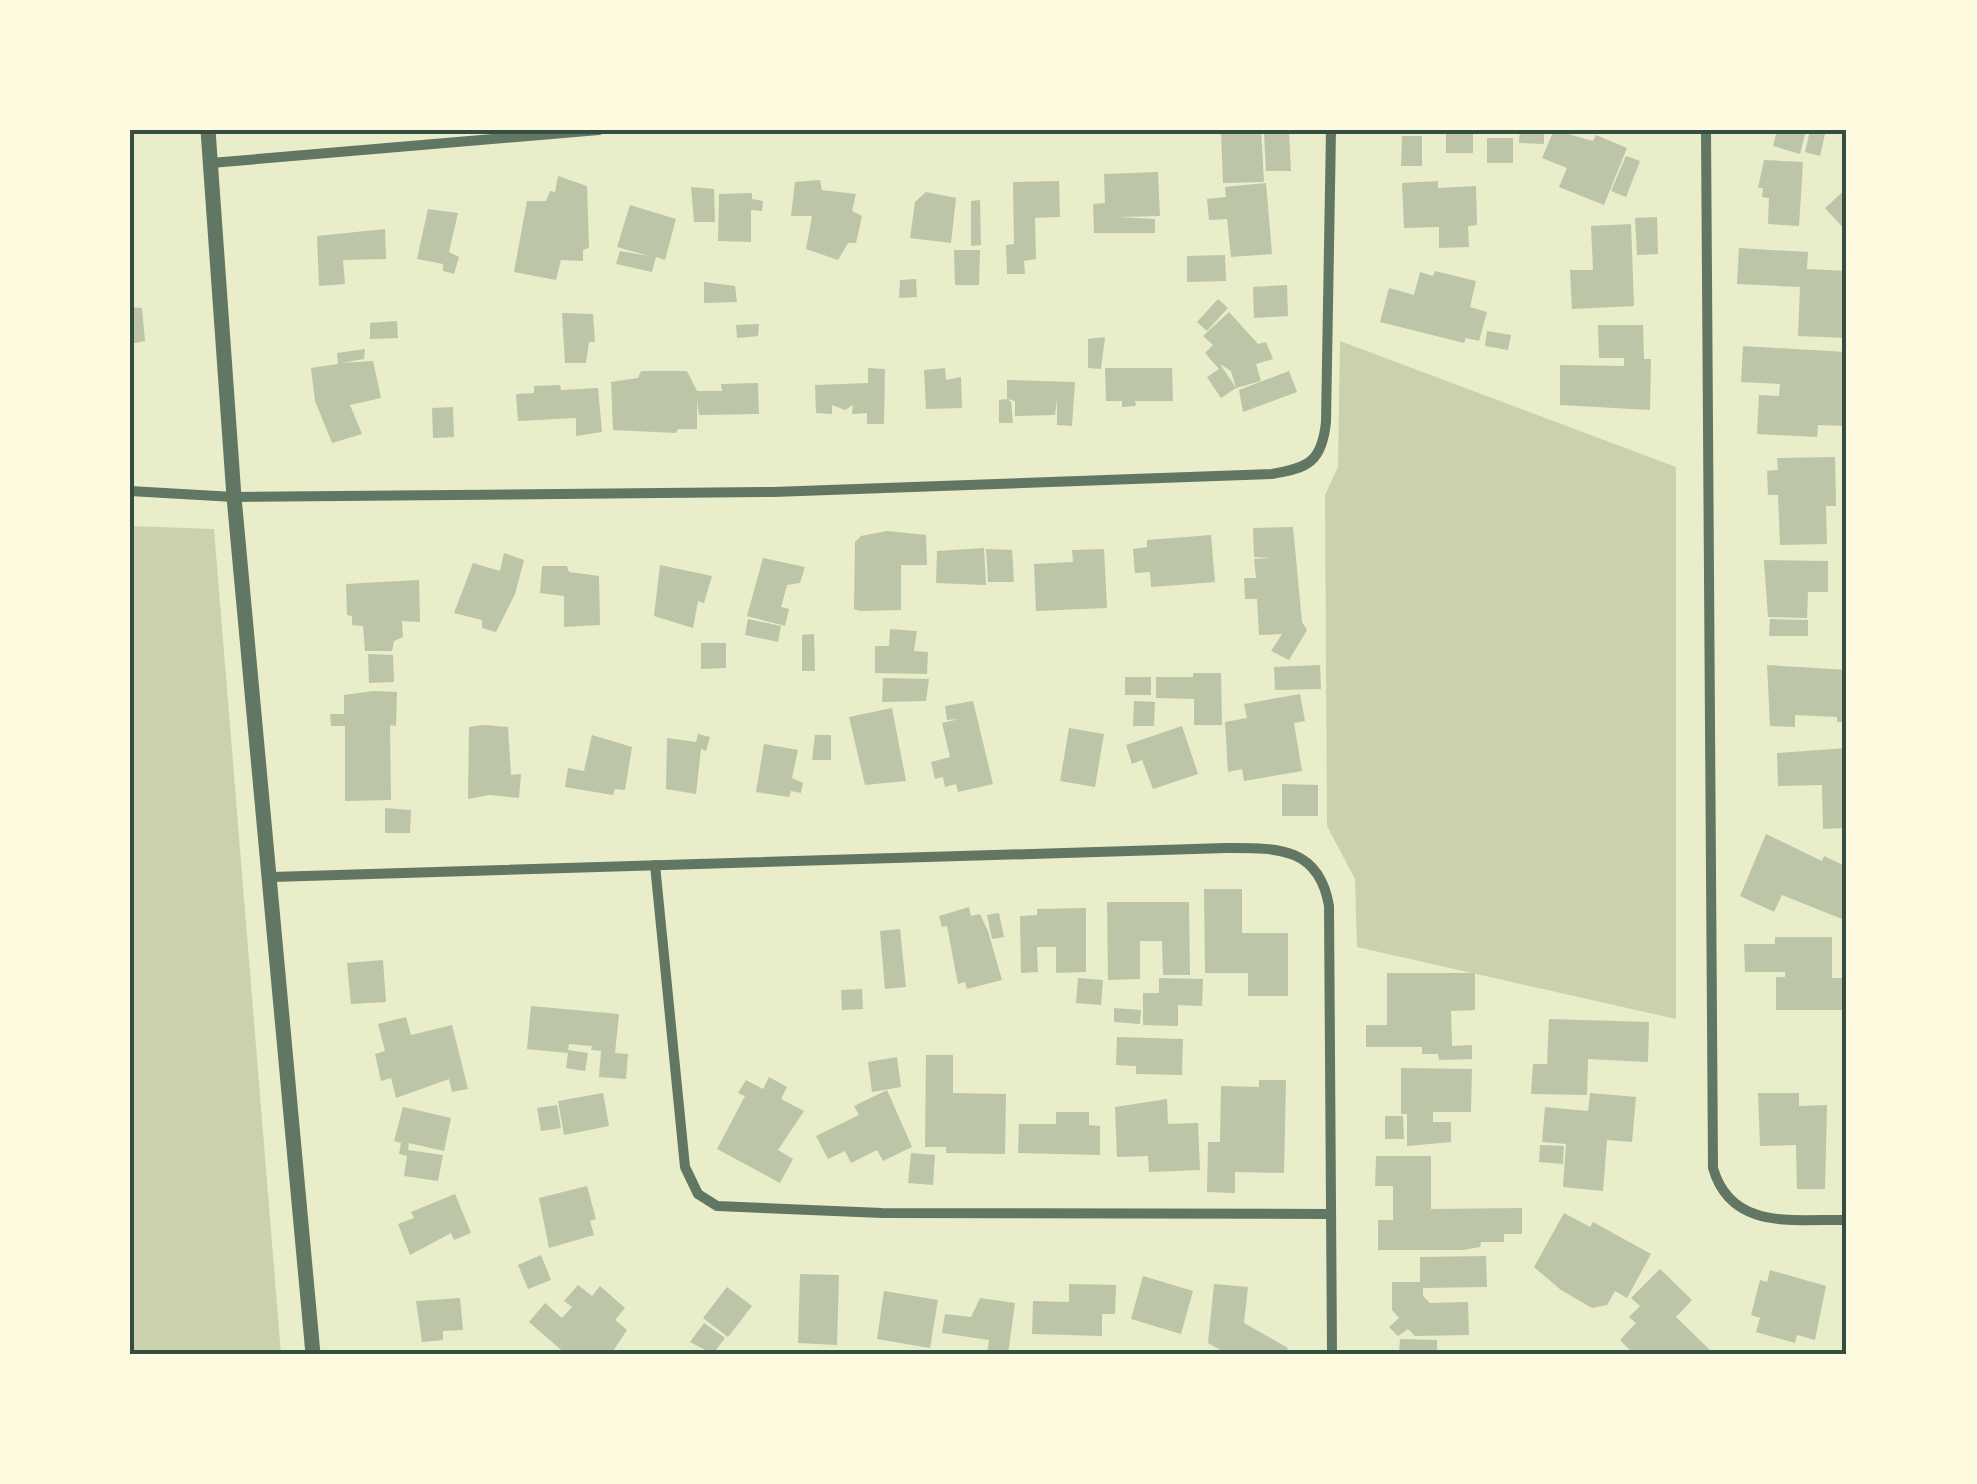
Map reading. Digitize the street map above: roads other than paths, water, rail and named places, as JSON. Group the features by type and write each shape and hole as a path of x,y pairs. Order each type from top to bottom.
{"street":[{"path":"208,130 234,497 314,1354"},
{"path":"211,164 599,130"},
{"path":"130,490 234,497 773,492 1272,474 1308,467 1323,448 1331,130"},
{"path":"1706,130 1713,1168 1724,1197 1759,1216 1847,1220"},
{"path":"272,877 1226,848 1277,848 1302,859 1320,877 1329,906 1332,1354"},
{"path":"655,865 685,1167 693,1187 709,1202 726,1210 1329,1214"}]}
